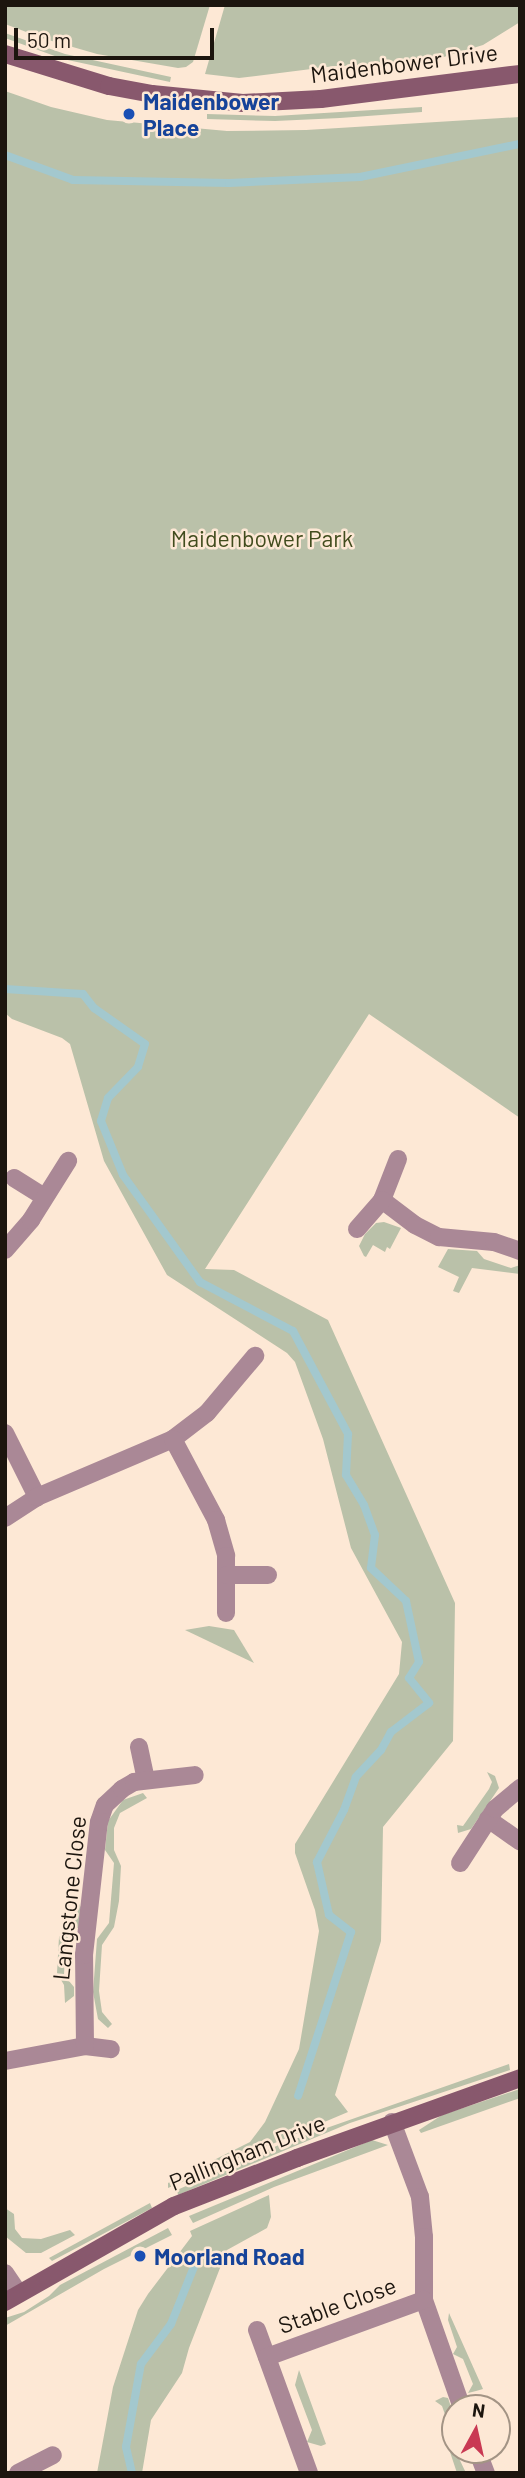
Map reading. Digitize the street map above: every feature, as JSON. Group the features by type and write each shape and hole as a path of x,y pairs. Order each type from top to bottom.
{"street":[{"name":"Maidenbower Drive","path":"5,54 109,86 152,94 243,103 321,99 520,74"},
{"path":"357,1229 382,1200 398,1159"},
{"path":"5,1250 31,1220 68,1161"},
{"path":"14,1178 45,1197"},
{"path":"382,1200 415,1225 439,1237 494,1242 520,1251"},
{"path":"5,1518 37,1497 173,1439 207,1413 255,1356"},
{"path":"5,1433 37,1497"},
{"path":"173,1439 216,1520 226,1556 226,1613"},
{"path":"227,1575 268,1575"},
{"path":"139,1747 146,1779"},
{"name":"Langstone Close","path":"85,2046 84,1955 101,1814 122,1789 146,1779 195,1775"},
{"path":"460,1863 488,1819 520,1788"},
{"path":"488,1819 520,1841"},
{"path":"5,2061 85,2046 111,2049"},
{"name":"Pallingham Drive","path":"12,2297 174,2206 392,2122 520,2078"},
{"path":"392,2122 420,2197 424,2237 424,2300 457,2394"},
{"path":"5,2273 12,2297"},
{"name":"Stable Close","path":"267,2357 424,2300"},
{"name":"Stable Close","path":"257,2330 309,2473"},
{"path":"18,2473 53,2455"}],"green space":[{"path":"5,5 210,5 193,62 178,68 97,54 45,39 5,24"},
{"path":"225,5 520,5 520,22 483,45 437,59 386,65 335,66 239,78 205,74"},
{"path":"5,33 65,54 171,77 170,82 63,59 5,38"},
{"name":"Maidenbower Park","path":"5,91 51,107 107,120 227,131 306,130 520,117 520,1118 369,1014 205,1269 234,1270 328,1320 455,1603 453,1741 383,1827 381,1941 335,2095 348,2112 168,2188 168,2183 250,2142 265,2122 299,2049 319,1931 315,1910 295,1853 295,1844 399,1674 402,1642 351,1548 323,1439 295,1362 287,1353 167,1275 104,1161 70,1044 62,1038 12,1019 5,1013"},
{"path":"422,107 422,112 340,118 275,121 207,119 207,114 275,116"},
{"path":"384,1222 401,1228 390,1249 387,1247 385,1252 373,1245 366,1257 364,1256 359,1246 365,1234 376,1223"},
{"path":"448,1249 477,1251 484,1259 511,1268 520,1265 520,1274 472,1268 459,1293 453,1291 459,1277 438,1267"},
{"path":"209,1626 234,1630 254,1663 185,1630"},
{"path":"487,1772 495,1776 499,1788 471,1829 458,1833 457,1825 463,1826 489,1789 492,1782"},
{"path":"143,1793 147,1798 120,1813 114,1828 114,1850 121,1866 119,1901 114,1927 102,1945 99,1991 102,2012 112,2024 108,2028 98,2019 93,1992 97,1939 109,1923 114,1863 105,1850 108,1821 123,1800"},
{"path":"79,1904 82,1909 80,1926 68,1935 65,1954 64,1975 74,1987 74,1996 65,2003 64,1985 57,1973 59,1937 72,1923 74,1905"},
{"path":"509,2064 510,2070 350,2123 178,2195 177,2190 281,2144"},
{"path":"520,2089 520,2098 421,2133 419,2130 442,2115"},
{"path":"372,2140 388,2145 274,2187 193,2223 189,2216"},
{"path":"269,2195 271,2217 267,2228 227,2250 182,2373 151,2420 142,2473 97,2473 113,2387 138,2310 192,2236 190,2231"},
{"path":"150,2203 152,2208 52,2261 49,2258"},
{"path":"5,2208 14,2214 15,2229 22,2238 41,2239 70,2230 75,2235 41,2253 26,2253 5,2236"},
{"path":"168,2228 172,2235 104,2269 5,2326 5,2318 24,2312 49,2296 60,2285"},
{"path":"449,2313 483,2389 468,2393 473,2384 463,2359 453,2354 457,2347 448,2320"},
{"path":"299,2370 326,2444 321,2446 307,2442 312,2430 295,2385"},
{"path":"454,2464 462,2464 466,2473 457,2473"}],"waterway":[{"path":"5,155 73,180 229,183 360,177 520,144"},
{"path":"5,989 83,994 94,1008 145,1044 138,1067 108,1098 101,1121 123,1175 200,1282 293,1331 348,1434 346,1475 364,1505 375,1535 371,1568 406,1601 419,1662 409,1678 429,1703 391,1732 381,1750 356,1777 344,1810 317,1862 329,1915 351,1932 298,2096"},
{"path":"132,2473 126,2447 141,2364 171,2324 198,2257"}],"place":[{"name":"Maidenbower Place","path":"129,114"},
{"name":"Moorland Road","path":"140,2256"}]}
